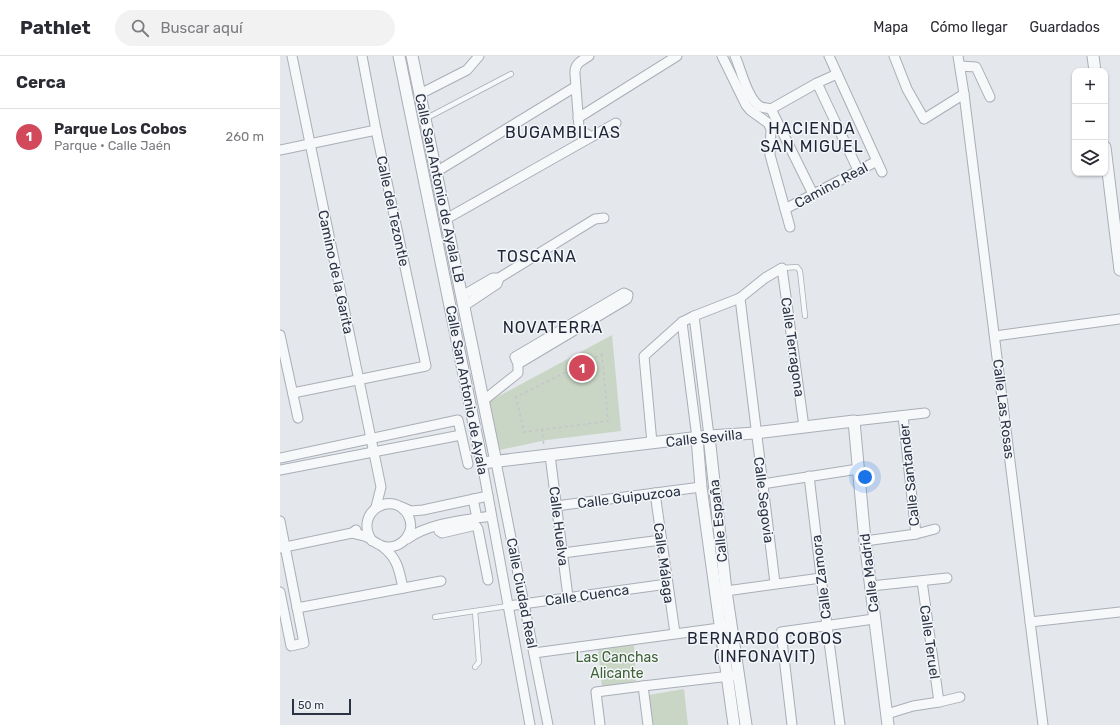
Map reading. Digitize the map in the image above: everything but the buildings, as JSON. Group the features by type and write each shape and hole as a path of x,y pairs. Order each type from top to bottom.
{"street":[{"name":"Camino de la Garita","path":"292,56 381,487 376,507"},
{"name":"Calle del Tezontle","path":"359,379 426,366 376,130 362,56"},
{"path":"420,94 467,70 480,56"},
{"path":"589,56 578,63 574,68 579,127 591,138"},
{"path":"578,118 677,56"},
{"path":"722,56 746,105 750,110 764,110 837,74"},
{"name":"Camino Real","path":"829,56 882,172"},
{"path":"894,56 907,89 924,119 964,94"},
{"name":"Calle Las Rosas","path":"958,56 1043,725"},
{"path":"1094,56 1095,68"},
{"path":"738,57 751,95 755,102 764,110 775,127 813,194"},
{"path":"400,60 413,59"},
{"name":"Calle San Antonio de Ayala LB","path":"413,59 496,462"},
{"name":"Calle San Antonio de Ayala","path":"400,60 482,464 530,725"},
{"path":"960,66 976,67 990,97"},
{"path":"817,83 858,170"},
{"path":"436,172 575,87"},
{"path":"764,110 768,123 775,127"},
{"path":"446,219 616,123"},
{"name":"Camino Real","path":"775,127 770,155 790,227"},
{"path":"280,150 376,130"},
{"path":"416,140 429,138"},
{"name":"Camino Real","path":"785,209 877,161"},
{"path":"1108,168 1119,244 1120,270"},
{"path":"463,301 497,284 499,278 595,219 604,218"},
{"path":"652,443 644,356 682,322 740,298 765,278 782,268"},
{"name":"Calle Terragona","path":"782,268 804,427"},
{"name":"Calle Segovia","path":"740,298 774,583"},
{"name":"Calle España","path":"694,316 726,591 726,627"},
{"path":"994,336 1120,319"},
{"path":"484,400 518,373 518,364 515,357 551,341 582,322"},
{"name":"Calle España","path":"682,322 702,488 733,676 746,725"},
{"path":"454,327 468,325"},
{"path":"280,335 298,418"},
{"path":"293,393 359,379"},
{"name":"Calle Sevilla","path":"482,464 709,436 755,433 926,413"},
{"name":"Calle Santander","path":"903,416 916,534"},
{"path":"280,458 458,420 468,464"},
{"name":"Calle Madrid","path":"854,421 865,541 888,719"},
{"path":"280,470 461,435"},
{"name":"Calle Huelva","path":"547,455 563,553 568,597"},
{"name":"Calle Ciudad Real","path":"496,462 548,725"},
{"path":"762,484 858,469"},
{"name":"Calle Zamora","path":"809,476 840,725"},
{"path":"381,487 410,518 410,533 399,549 397,563"},
{"name":"Calle Guipuzcoa","path":"556,506 702,488"},
{"name":"Calle Málaga","path":"655,493 675,633"},
{"path":"283,547 352,533 364,524 376,507 382,504 389,503 411,510 423,510 488,496"},
{"path":"473,499 477,518"},
{"path":"383,547 393,547 404,542 416,533 428,528 491,516"},
{"path":"368,517 367,529 372,541"},
{"path":"280,521 283,547 304,643 290,646 280,592"},
{"path":"438,526 439,531 442,533 476,526 478,529 488,580"},
{"path":"865,541 916,534 935,529"},
{"path":"352,533 366,537 383,547 394,557 397,563 403,588"},
{"path":"563,553 661,540"},
{"path":"726,591 774,583 821,578"},
{"path":"871,586 946,578"},
{"path":"297,608 441,581"},
{"name":"Calle Teruel","path":"922,581 939,702"},
{"name":"Calle Cuenca","path":"508,606 667,584"},
{"path":"1030,622 1120,612"},
{"path":"792,725 781,632 874,619"},
{"path":"534,653 726,627"},
{"path":"600,725 596,692 733,676"},
{"name":"Calle España","path":"733,676 734,725"},
{"path":"643,686 648,725"},
{"path":"888,719 913,706 960,697"}],"lane":[{"path":"426,119 511,74"},
{"path":"782,268 797,267 800,271 805,316"},
{"path":"435,617 508,606"},
{"path":"475,667 479,662 476,611"}],"path":[{"path":"602,354 608,420 542,429 524,432 516,397 602,354"},
{"path":"542,429 547,455"}],"green space":[{"path":"612,335 621,431 547,440 500,450 488,402"},
{"name":"Las Canchas Alicante","path":"634,645 636,681 602,687 598,649"},
{"path":"684,689 688,725 653,725 649,695"}],"place":[{"name":"Parque Los Cobos","path":"582,368"}],"district":[{"name":"BUGAMBILIAS","path":"563,132"},
{"name":"HACIENDA SAN MIGUEL","path":"812,137"},
{"name":"TOSCANA","path":"537,256"},
{"name":"NOVATERRA","path":"553,327"},
{"name":"BERNARDO COBOS (INFONAVIT)","path":"765,647"}]}
